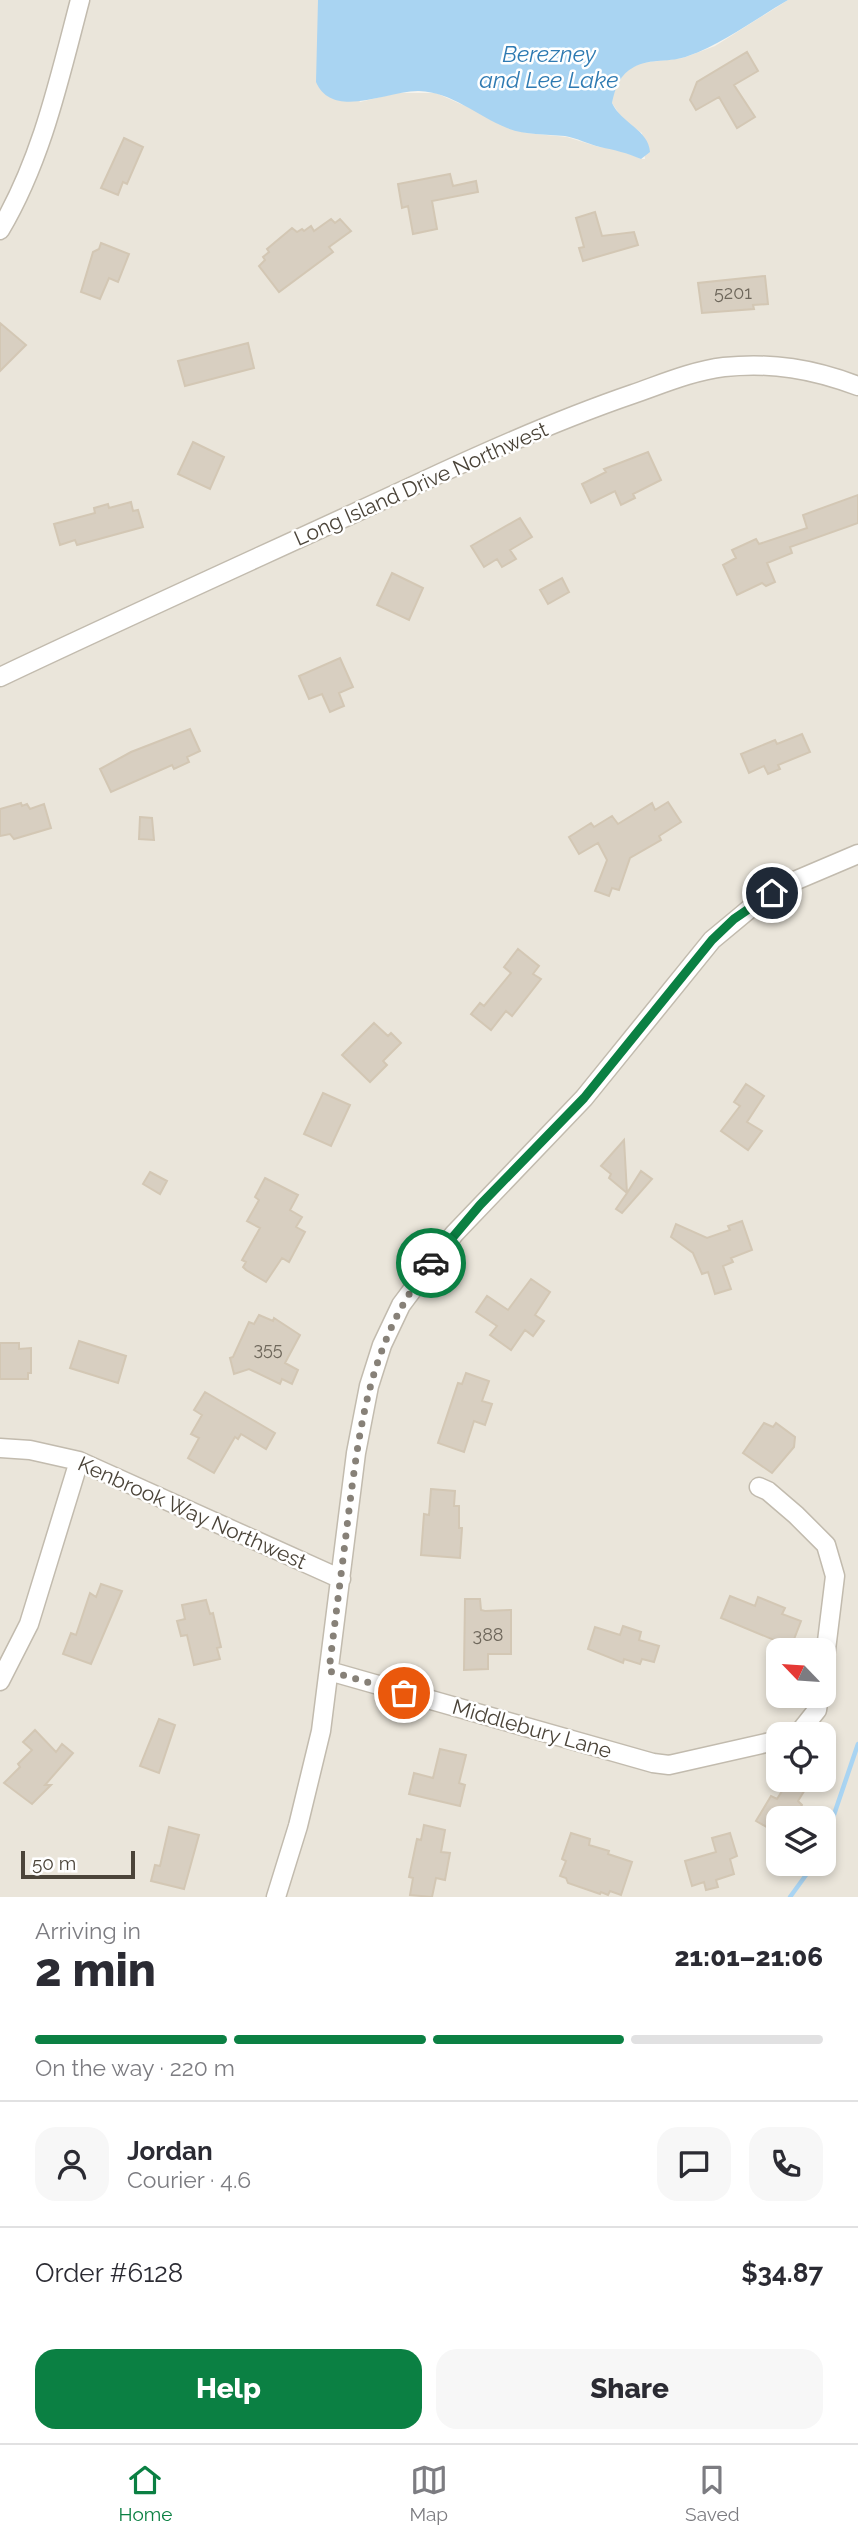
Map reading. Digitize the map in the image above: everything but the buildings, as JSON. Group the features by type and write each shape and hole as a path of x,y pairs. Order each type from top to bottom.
{"street":[{"path":"0,230 20,197 38,154 80,0"},
{"name":"Long Island Drive Northwest","path":"0,677 486,451 598,406 684,376 721,368 793,366 826,373 858,386"},
{"path":"276,1897 311,1779 321,1731 356,1453 369,1386 382,1345 401,1305 420,1276 480,1205 584,1098 712,940 734,919 776,890 858,854"},
{"name":"Kenbrook Way Northwest","path":"0,1448 30,1450 79,1461 341,1579"},
{"path":"0,1681 29,1624 79,1461"},
{"path":"758,1487 796,1515 826,1545 835,1576 827,1638"},
{"name":"Middlebury Lane","path":"329,1671 669,1766 766,1744"}],"shaded area":[{"path":"0,0 318,0 318,18 360,102 397,93 436,93 526,133 567,137 599,147 619,149 645,159 642,133 624,121 612,103 614,89 632,67 642,63 683,58 715,46 788,0 858,0 858,1897 0,1897"}],"water":[{"name":"Berezney and Lee Lake","path":"318,0 788,0 701,51 681,58 640,64 625,73 612,103 645,138 650,152 641,159 569,137 514,130 431,92 406,92 362,101 335,100 324,94 316,82"}],"waterway":[{"path":"836,1809 858,1744"},
{"path":"790,1897 805,1876"}],"way so far":[{"path":"404,1693 329,1671 356,1453 369,1386 382,1345 401,1305 431,1263"}],"route":[{"path":"431,1263 480,1205 584,1098 712,940 734,919 772,893"}]}
